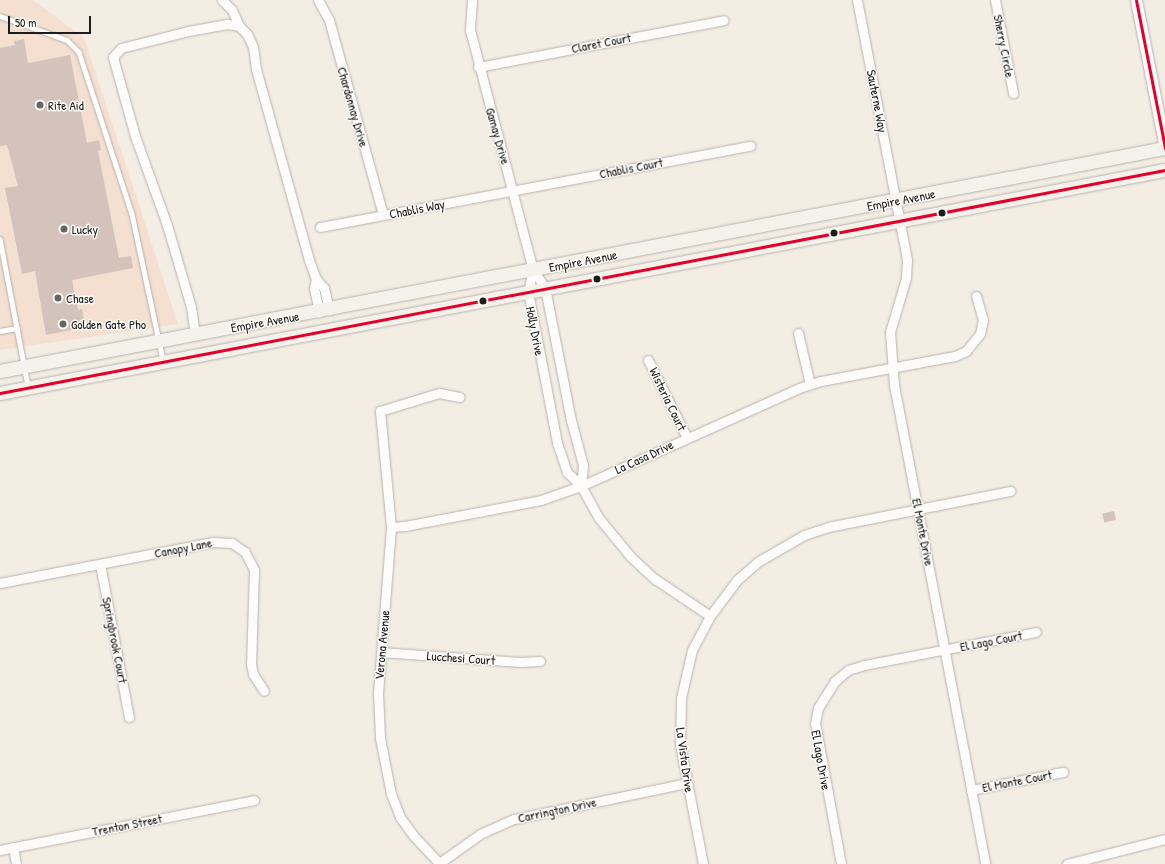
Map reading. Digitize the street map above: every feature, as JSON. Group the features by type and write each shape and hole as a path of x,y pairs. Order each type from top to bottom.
{"main road":[{"name":"Empire Avenue","path":"0,371 324,311 1165,148"},
{"name":"Empire Avenue","path":"0,393 260,342 1165,170"},
{"path":"260,342 283,331 323,323 324,311"}],"street":[{"path":"222,0 232,10 239,26 247,34 252,47 256,69 316,278 324,288 324,311"},
{"name":"Chardonnay Drive","path":"318,0 329,20 383,215"},
{"name":"Gamay Drive","path":"472,0 470,30 478,67 513,190 533,270"},
{"name":"Sauterne Way","path":"857,0 896,201"},
{"name":"Sherry Circle","path":"995,0 1013,93"},
{"path":"1136,0 1165,148"},
{"name":"Claret Court","path":"478,67 724,20"},
{"path":"195,334 191,307 167,225 135,136 113,57 121,48 155,39 227,24 239,26"},
{"name":"Chablis Court","path":"513,190 750,146"},
{"name":"Chablis Way","path":"320,227 513,190"},
{"name":"El Monte Drive","path":"896,201 907,259 906,278 890,332 892,369 986,864"},
{"name":"Holly Drive","path":"533,270 545,288 571,420 583,465 582,486"},
{"name":"Holly Drive","path":"533,270 528,292 557,443 567,472 582,486 598,517 631,557 655,579 710,616"},
{"name":"La Casa Drive","path":"391,527 405,526 541,500 582,486 810,384 955,356 966,351 980,334 983,320 976,296"},
{"path":"798,333 810,384"},
{"name":"Wisteria Court","path":"648,360 687,438"},
{"name":"Verona Avenue","path":"438,864 413,835 400,817 391,794 378,716 381,652 391,527 380,411 439,393 460,397"},
{"name":"La Vista Drive","path":"703,864 680,745 681,698 692,650 710,616 737,580 759,561 788,543 828,527 1010,491"},
{"name":"Canopy Lane","path":"0,583 213,542 224,541 238,546 245,552 254,570 251,664 253,674 264,691"},
{"name":"Springbrook Court","path":"100,564 129,717"},
{"name":"El Lago Court","path":"945,649 1036,632"},
{"name":"El Lago Drive","path":"841,864 816,738 815,723 822,700 835,681 848,670 945,649"},
{"name":"Lucchesi Court","path":"381,652 520,662 540,661"},
{"name":"El Monte Court","path":"971,790 1063,772"},
{"name":"Carrington Drive","path":"438,864 480,834 514,819 687,783"},
{"name":"Trenton Street","path":"0,850 254,800"},
{"path":"1068,864 1165,839"},
{"path":"13,847 16,864"}],"lane":[{"path":"0,16 67,40 79,52 132,214 164,362"},
{"path":"0,238 28,388"},
{"path":"0,331 17,328"}],"shaded area":[{"path":"0,0 33,0 84,38 178,324 0,350"}],"building":[{"path":"24,39 28,63 70,55 87,143 99,140 101,150 98,151 119,258 131,256 133,268 72,280 78,310 82,309 84,320 80,320 82,328 46,335 35,271 22,274 5,188 18,186 7,145 0,146 0,48 15,45 14,41"},
{"path":"1114,511 1116,520 1104,522 1102,514"}],"transit line":[{"path":"1136,0 1165,148"},
{"path":"0,393 1165,170"}],"place":[{"name":"Rite Aid","path":"40,105"},
{"name":"Lucky","path":"64,229"},
{"name":"Chase","path":"58,298"},
{"name":"Golden Gate Pho","path":"63,324"}]}
